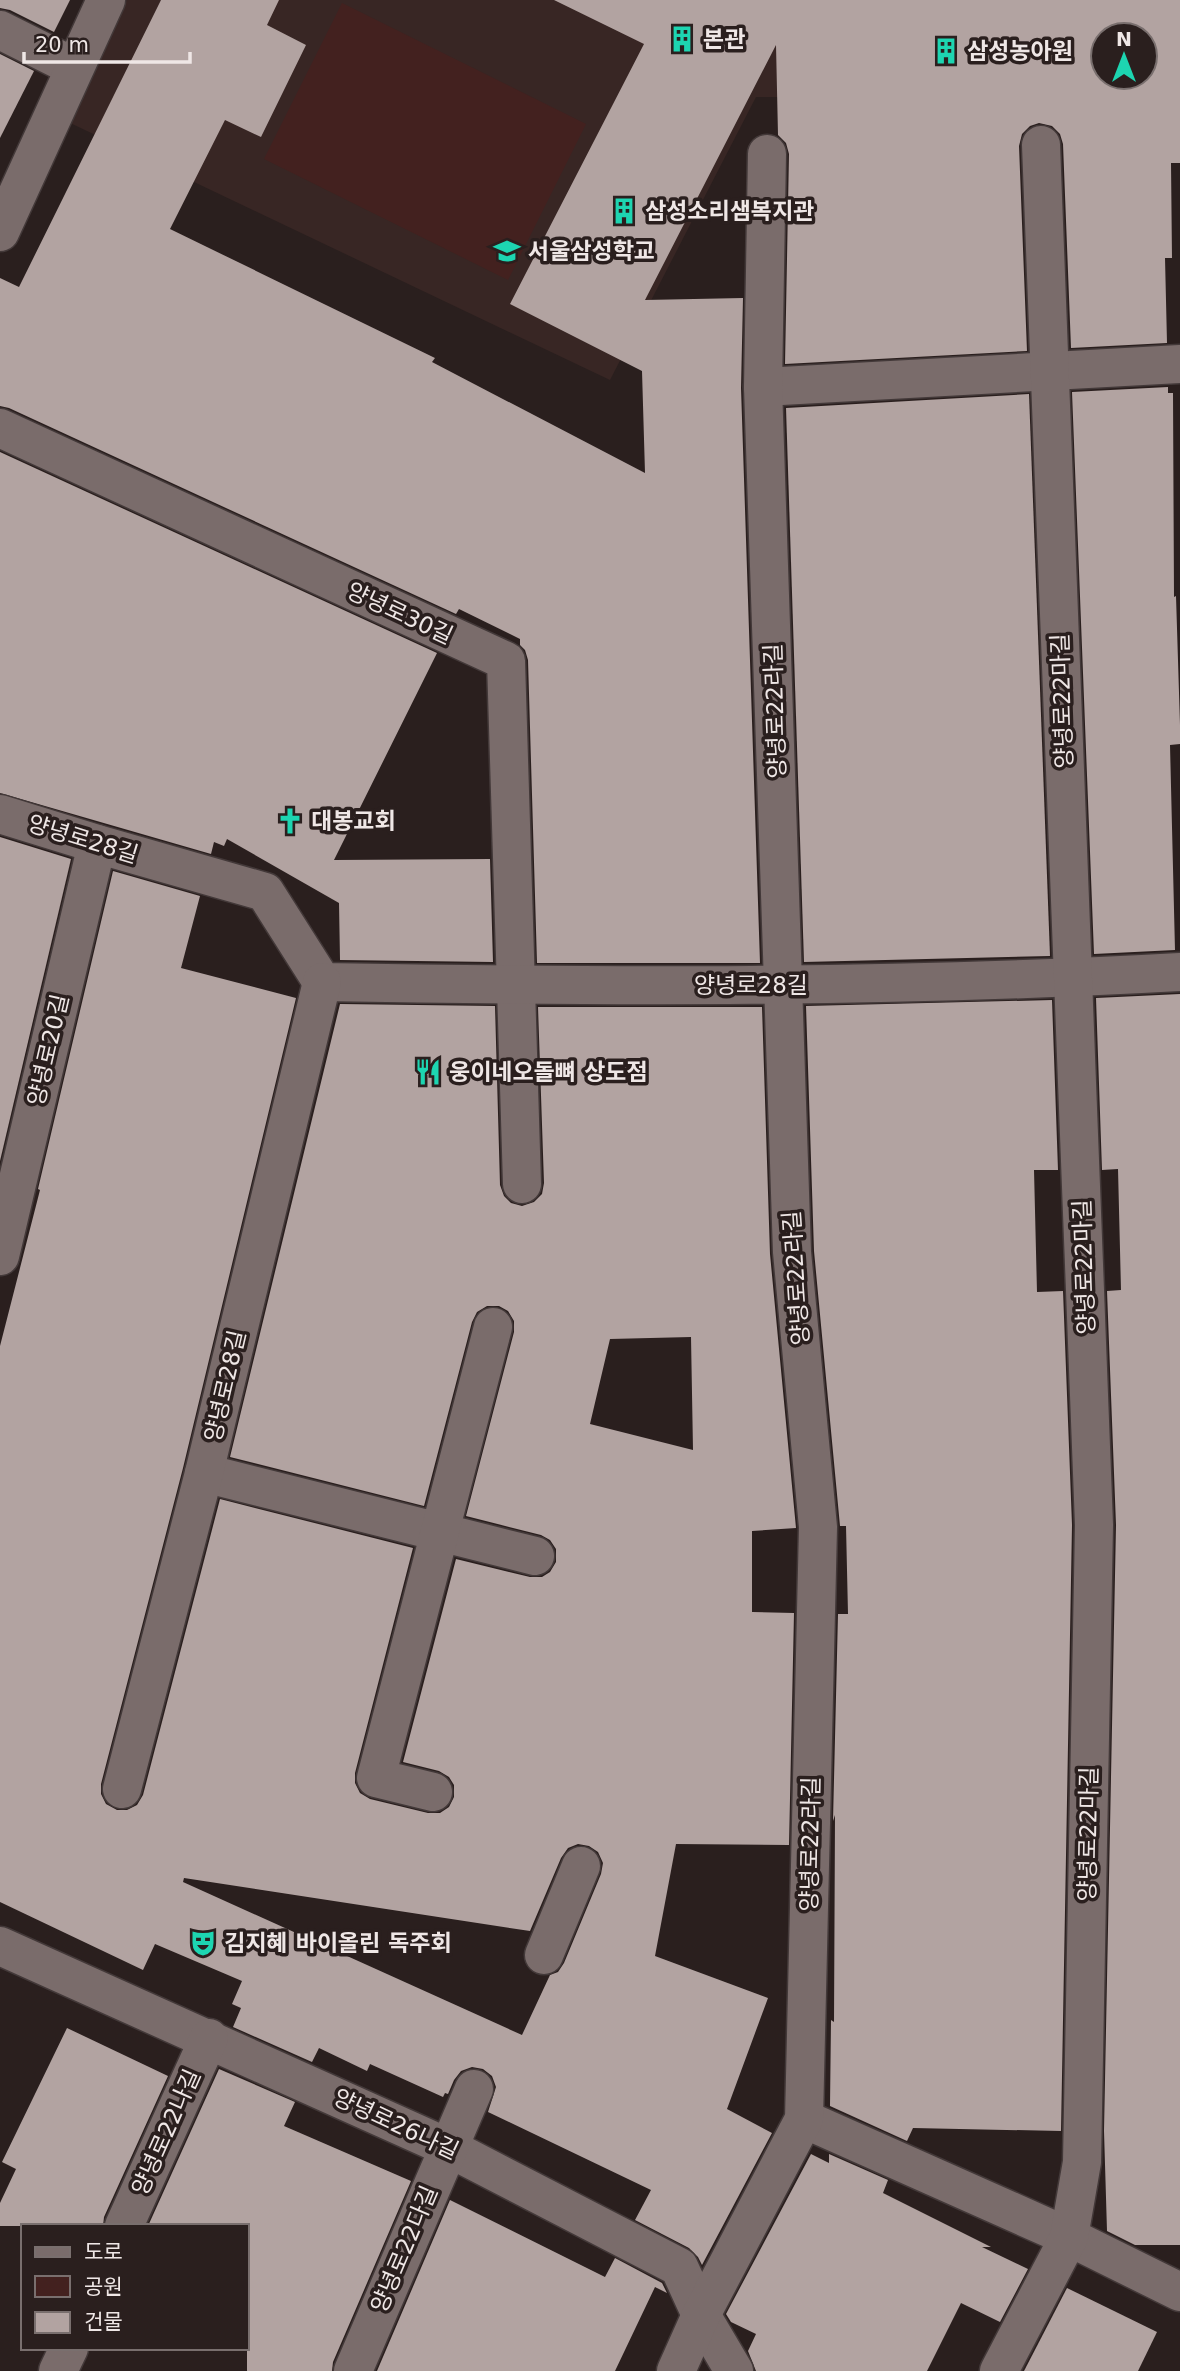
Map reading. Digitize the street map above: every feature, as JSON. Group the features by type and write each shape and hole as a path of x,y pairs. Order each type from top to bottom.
{"street":[{"path":"0,232 106,0"},
{"path":"0,30 74,67"},
{"name":"양녕로22마길","path":"999,2371 1069,2237 1082,2162 1094,1525 1041,145"},
{"name":"양녕로22라길","path":"676,2371 701,2315 803,2119 818,1527 792,1252 763,387 767,154"},
{"path":"763,387 1180,364"},
{"name":"양녕로30길","path":"0,428 506,661 517,986"},
{"name":"양녕로28길","path":"0,814 265,892 322,982 204,1473 122,1789"},
{"name":"양녕로20길","path":"0,1256 97,844"},
{"name":"양녕로28길","path":"322,982 517,986 784,986 1074,978 1180,972"},
{"path":"517,986 522,1184"},
{"path":"433,1792 376,1778 493,1326"},
{"path":"204,1473 535,1556"},
{"path":"544,1955 581,1866"},
{"name":"양녕로26나길","path":"0,1946 447,2147 679,2267 701,2315 734,2371"},
{"name":"양녕로22나길","path":"125,2224 209,2038"},
{"name":"양녕로22다길","path":"353,2371 474,2089"},
{"path":"803,2119 1069,2237 1180,2292"},
{"path":"58,2371 68,2350"}],"shaded area":[{"name":"서울삼성학교","path":"127,0 1128,0 1113,21 1089,21 1089,91 1117,91 1123,97 756,97 610,380 66,121"}],"green space":[{"path":"342,3 586,124 508,280 264,159"}],"building":[{"path":"0,0 70,0 54,32 10,10 0,8"},
{"path":"161,0 279,0 267,25 306,45 261,137 225,120 170,229 435,358 432,362 645,473 642,371 510,304 644,44 554,0 1180,0 1180,163 1171,163 1172,258 1165,258 1167,343 1071,348 1063,144 1060,134 1052,126 1039,123 1030,126 1022,134 1019,146 1027,351 785,364 789,154 786,143 778,135 776,45 645,300 743,298 741,388 760,963 537,963 528,660 520,645 520,639 459,609 456,614 0,406 0,278 19,287"},
{"path":"0,54 34,71 0,138"},
{"path":"1168,387 1168,393 1173,393 1174,597 1176,596 1180,725 1180,744 1170,745 1175,950 1094,954 1072,392"},
{"path":"1029,394 1050,956 804,962 786,408"},
{"path":"0,452 437,653 334,860 490,859 493,962 340,960 339,903 227,839 224,846 214,842 211,854 0,793"},
{"path":"0,837 71,859 0,1161"},
{"path":"113,871 200,896 181,968 296,998 183,1468 101,1784 101,1794 106,1804 117,1810 127,1810 137,1805 143,1795 220,1499 413,1548 355,1773 355,1783 360,1793 370,1799 428,1813 440,1813 449,1807 454,1797 454,1785 449,1777 439,1771 403,1762 456,1559 530,1577 542,1577 550,1572 556,1562 556,1549 550,1540 541,1535 466,1516 514,1332 514,1321 508,1311 499,1306 487,1306 477,1312 472,1322 424,1506 230,1457 340,1004 495,1006 500,1185 504,1196 511,1203 522,1206 534,1202 542,1194 544,1183 538,1007 762,1007 770,1254 796,1528 752,1531 752,1612 794,1613 789,1845 676,1844 655,1956 768,1998 727,2109 772,2133 702,2265 689,2248 635,2220 651,2190 488,2112 496,2087 492,2076 483,2069 472,2067 461,2071 448,2094 445,2093 443,2097 370,2064 367,2071 319,2048 312,2062 233,2027 241,2008 232,2004 242,1981 155,1944 143,1970 0,1902 0,1346 40,1190 38,1189","holes":["691,1337 693,1450 590,1424 610,1339","578,1844 589,1846 598,1852 603,1863 601,1874 564,1963 558,1972 550,1975 522,2035 183,1882 184,1878 530,1931 561,1858 568,1848"]},
{"path":"1180,994 1180,2245 1135,2245 1107,2231 1104,2131 1116,1525 1107,1291 1121,1290 1118,1169 1102,1170 1096,998"},
{"path":"1052,1000 1058,1170 1034,1170 1037,1292 1063,1291 1072,1525 1061,2131 913,2128 907,2141 830,2106 831,2020 834,2022 835,1815 833,1821 838,1614 848,1614 846,1526 840,1526 814,1251 806,1006"},
{"path":"67,2028 168,2076 103,2224 0,2226 0,2203 16,2169 2,2162"},
{"path":"219,2069 295,2102 284,2126 411,2181 333,2362 332,2371 247,2371 248,2224 149,2224"},
{"path":"811,2154 829,2163 829,2154 888,2180 883,2193 991,2247 982,2247 1028,2269 1000,2322 961,2303 927,2371 756,2371 748,2351 756,2334 731,2322 726,2314"},
{"path":"450,2200 605,2277 615,2258 662,2283 667,2293 655,2287 615,2371 377,2371"},
{"path":"1067,2288 1157,2332 1138,2371 1024,2371"}],"place":[{"name":"본관","path":"682,39"},
{"name":"삼성농아원","path":"946,51"},
{"name":"삼성소리샘복지관","path":"624,211"},
{"name":"서울삼성학교","path":"507,251"},
{"name":"대봉교회","path":"290,821"},
{"name":"웅이네오돌뼈 상도점","path":"428,1072"},
{"name":"김지혜 바이올린 독주회","path":"203,1943"}]}
